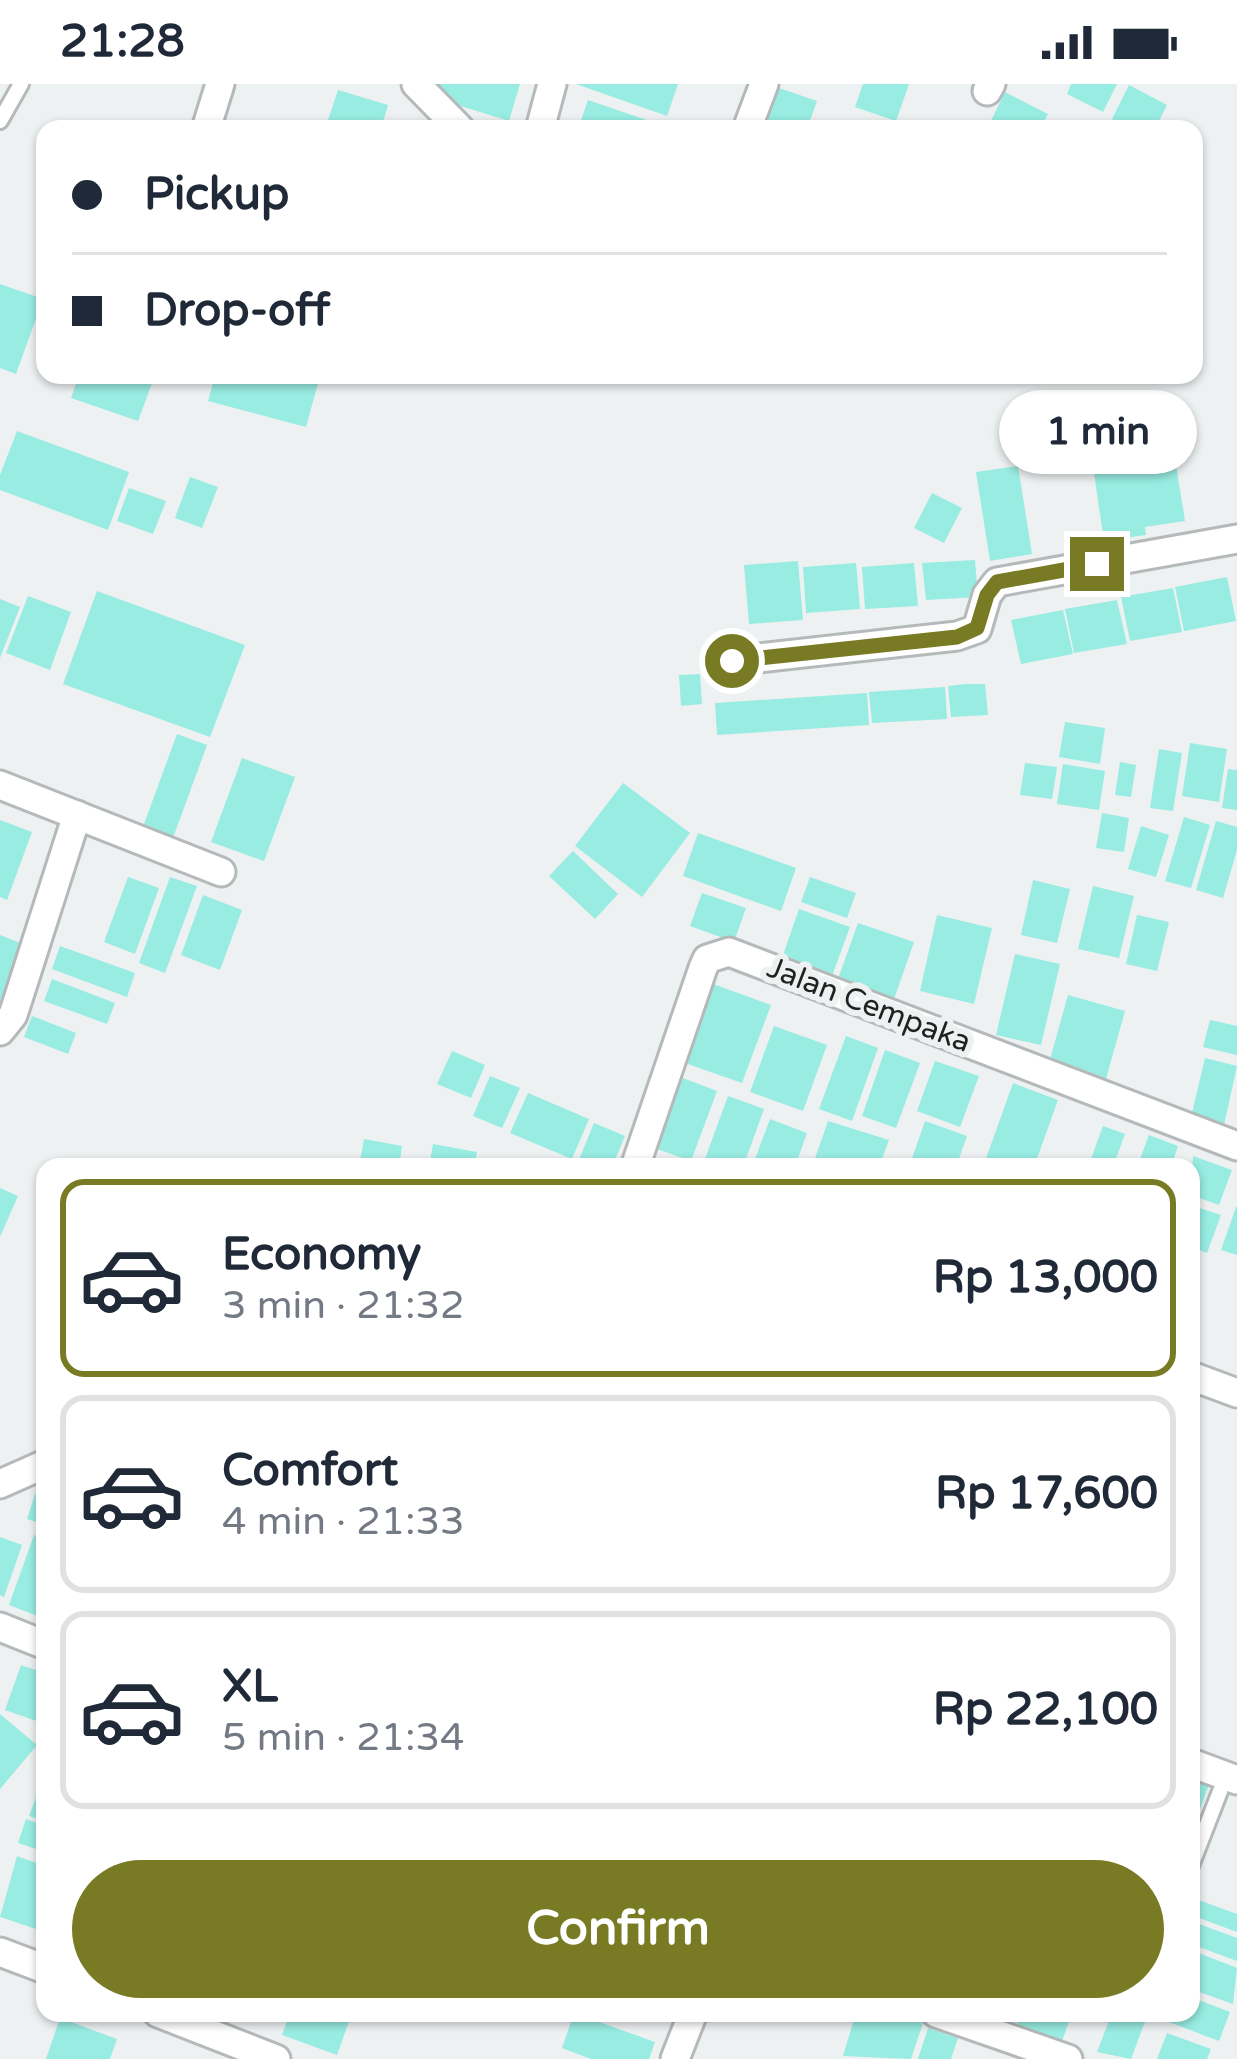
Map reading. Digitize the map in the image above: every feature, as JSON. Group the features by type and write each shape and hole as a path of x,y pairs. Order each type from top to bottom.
{"street":[{"path":"209,120 220,84"},
{"path":"416,84 451,120"},
{"path":"542,120 552,84"},
{"path":"750,120 764,84"},
{"path":"732,661 957,637 977,628 987,595 997,582 1237,539"},
{"path":"0,785 221,872"},
{"path":"0,1030 13,1015 77,815"},
{"name":"Jalan Cempaka","path":"647,1158 703,968 707,958 729,952 1237,1146"},
{"path":"1200,1380 1237,1394"},
{"path":"0,1484 36,1468"},
{"path":"0,1628 36,1642"},
{"path":"1200,1766 1232,1778"},
{"path":"0,1952 36,1966"},
{"path":"181,2022 276,2059"},
{"path":"675,2059 689,2022"},
{"path":"962,2022 1068,2059"}],"lane":[{"path":"0,121 21,84"},
{"path":"1200,1847 1232,1778"}],"building":[{"path":"439,84 520,84 509,120 435,98"},
{"path":"576,84 678,84 667,116"},
{"path":"863,84 909,84 896,120 855,107"},
{"path":"1071,84 1117,84 1103,112 1067,94"},
{"path":"770,85 817,101 810,120 757,120"},
{"path":"1129,85 1167,105 1160,120 1112,119"},
{"path":"338,90 388,105 384,120 328,120"},
{"path":"1005,92 1048,114 1045,120 991,120"},
{"path":"588,100 646,120 581,120"},
{"path":"0,284 36,297 36,318 16,374 0,368"},
{"path":"76,384 152,384 138,421 71,398"},
{"path":"213,384 318,384 306,427 208,401"},
{"path":"17,431 129,472 108,530 0,490 0,475"},
{"path":"1173,446 1185,521 1145,527 1146,535 1104,541 1091,453"},
{"path":"1018,466 1032,554 990,561 976,472"},
{"path":"190,477 218,487 202,528 175,518"},
{"path":"129,488 166,501 153,534 117,521"},
{"path":"932,493 962,508 944,543 914,528"},
{"path":"975,560 978,597 926,600 922,563"},
{"path":"798,561 803,620 749,624 744,565"},
{"path":"856,563 860,609 806,613 803,567"},
{"path":"914,563 918,606 865,609 862,567"},
{"path":"1227,577 1236,621 1184,631 1175,587"},
{"path":"1173,588 1182,632 1130,641 1121,597"},
{"path":"97,591 245,645 210,737 63,684"},
{"path":"28,596 71,612 50,670 6,653"},
{"path":"0,599 20,607 0,658"},
{"path":"1117,600 1127,644 1074,653 1065,609"},
{"path":"1063,610 1073,654 1021,664 1011,620"},
{"path":"700,674 702,704 681,706 679,675"},
{"path":"985,684 988,715 951,717 948,686"},
{"path":"945,687 947,719 872,723 869,692"},
{"path":"867,693 869,725 717,735 715,703"},
{"path":"1065,722 1105,728 1100,764 1059,757"},
{"path":"177,734 207,745 170,846 140,835"},
{"path":"1190,743 1227,749 1219,802 1182,796"},
{"path":"1159,749 1182,753 1173,811 1150,808"},
{"path":"242,758 295,777 264,861 211,842"},
{"path":"1120,762 1136,765 1131,797 1115,795"},
{"path":"1025,763 1057,767 1052,799 1020,795"},
{"path":"1063,764 1105,771 1099,810 1057,804"},
{"path":"1228,769 1237,770 1237,810 1222,808"},
{"path":"623,783 690,833 642,897 575,846"},
{"path":"1102,813 1129,818 1124,852 1096,848"},
{"path":"1184,817 1210,825 1191,888 1165,881"},
{"path":"0,820 32,832 7,900 0,897"},
{"path":"1216,821 1237,827 1237,850 1223,898 1196,890"},
{"path":"1141,826 1169,835 1156,877 1128,869"},
{"path":"698,833 796,868 781,911 683,876"},
{"path":"573,851 618,894 595,919 549,876"},
{"path":"128,877 159,888 135,954 104,942"},
{"path":"170,877 197,886 165,973 139,963"},
{"path":"810,877 856,893 847,918 801,902"},
{"path":"1033,880 1070,889 1057,943 1021,935"},
{"path":"1093,886 1134,896 1119,958 1078,949"},
{"path":"702,893 746,908 734,942 690,926"},
{"path":"203,895 242,910 220,970 181,955"},
{"path":"799,909 850,927 832,976 782,958"},
{"path":"937,915 992,928 974,1004 920,991"},
{"path":"1137,915 1169,922 1157,971 1126,964"},
{"path":"858,923 914,942 894,999 838,979"},
{"path":"0,935 28,946 6,1006 0,1004"},
{"path":"60,946 135,973 127,997 52,969"},
{"path":"1015,954 1060,964 1041,1045 996,1035"},
{"path":"52,979 115,1003 107,1024 44,1001"},
{"path":"708,982 771,1005 742,1083 679,1061"},
{"path":"1068,995 1125,1011 1106,1079 1049,1063"},
{"path":"32,1016 76,1033 68,1054 24,1037"},
{"path":"1210,1020 1237,1026 1237,1055 1203,1047"},
{"path":"774,1026 827,1045 803,1111 750,1092"},
{"path":"846,1036 878,1048 852,1121 819,1109"},
{"path":"885,1050 920,1063 896,1128 862,1116"},
{"path":"452,1051 485,1065 471,1098 437,1084"},
{"path":"1205,1058 1237,1066 1224,1125 1191,1117"},
{"path":"935,1061 979,1076 960,1127 917,1111"},
{"path":"490,1076 520,1088 502,1128 473,1116"},
{"path":"680,1077 717,1091 692,1158 654,1148"},
{"path":"1013,1083 1058,1100 1037,1158 986,1158"},
{"path":"528,1093 589,1119 572,1158 510,1133"},
{"path":"728,1096 764,1109 746,1158 705,1158"},
{"path":"770,1119 807,1133 798,1158 755,1158"},
{"path":"828,1121 889,1140 882,1158 815,1158"},
{"path":"925,1121 967,1136 959,1158 912,1158"},
{"path":"594,1123 625,1136 616,1158 580,1158"},
{"path":"1103,1126 1125,1134 1116,1158 1091,1158"},
{"path":"1149,1135 1178,1146 1174,1158 1140,1158"},
{"path":"364,1139 402,1146 400,1158 361,1158"},
{"path":"433,1144 477,1152 476,1158 431,1158"},
{"path":"1200,1159 1232,1170 1219,1205 1200,1198"},
{"path":"0,1188 18,1196 0,1237"},
{"path":"1237,1207 1237,1255 1221,1250"},
{"path":"1200,1208 1221,1215 1207,1253 1200,1250"},
{"path":"35,1494 36,1494 36,1522 27,1519"},
{"path":"34,1535 36,1536 36,1616 9,1605"},
{"path":"0,1537 22,1545 4,1597 0,1595"},
{"path":"21,1665 36,1670 36,1721 5,1710"},
{"path":"0,1714 36,1746 0,1789"},
{"path":"1200,1782 1209,1785 1200,1809"},
{"path":"26,1819 36,1823 36,1849 18,1843"},
{"path":"17,1856 36,1863 36,1929 0,1917"},
{"path":"1200,1901 1237,1914 1237,1932 1200,1918"},
{"path":"1200,1924 1237,1938 1237,1961 1200,1947"},
{"path":"1200,1954 1237,1968 1233,2004 1200,1992"},
{"path":"1200,2000 1230,2012 1219,2041 1169,2022 1200,2022"},
{"path":"59,2022 117,2039 110,2059 46,2059"},
{"path":"287,2022 349,2022 337,2055 282,2035"},
{"path":"571,2022 599,2022 655,2042 649,2059 591,2059 562,2048"},
{"path":"853,2022 923,2023 911,2059 843,2056"},
{"path":"1018,2022 1069,2022 1061,2044 1016,2027"},
{"path":"1109,2022 1145,2022 1131,2059 1097,2052"},
{"path":"928,2028 958,2038 951,2059 918,2059"},
{"path":"1167,2033 1211,2049 1207,2059 1157,2059"}],"route":[{"path":"732,661 957,637 977,628 987,595 997,582 1097,564"}]}
